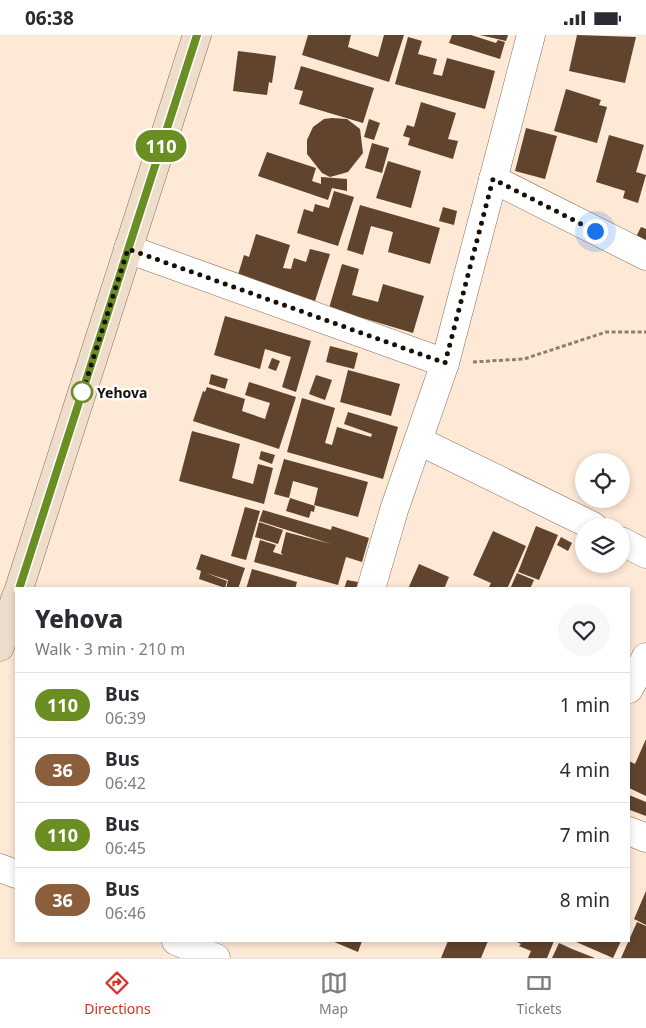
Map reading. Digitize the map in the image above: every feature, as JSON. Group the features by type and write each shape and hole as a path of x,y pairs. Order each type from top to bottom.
{"main road":[{"path":"20,587 197,35"},
{"path":"0,647 15,600"}],"street":[{"path":"372,587 394,510 445,363 531,35"},
{"path":"493,179 646,257"},
{"path":"128,249 445,363"},
{"path":"419,441 577,518"},
{"path":"630,546 646,554"},
{"path":"630,687 646,657"},
{"path":"630,831 646,838"},
{"path":"0,868 15,875"},
{"path":"178,942 216,958"}],"path":[{"path":"445,363 524,359 606,332 646,332"}],"building":[{"path":"308,35 351,35 348,47 378,57 384,35 404,35 389,82 302,55"},
{"path":"452,35 471,35 496,43 498,40 505,42 500,59 449,43"},
{"path":"480,35 508,35 506,41"},
{"path":"577,35 636,37 625,83 569,71"},
{"path":"408,37 422,41 418,54 437,59 433,74 442,76 447,58 495,71 485,109 395,84"},
{"path":"238,51 276,56 272,83 269,82 267,95 233,91"},
{"path":"301,66 374,88 363,123 299,104 303,91 294,89"},
{"path":"566,89 601,100 599,105 607,107 597,143 554,131"},
{"path":"421,102 456,113 448,139 458,141 453,159 408,145 410,138 403,136 407,125 414,127"},
{"path":"324,119 347,119 360,129 363,153 348,172 330,177 322,173 307,154 307,140 313,127"},
{"path":"369,119 380,123 374,140 364,137"},
{"path":"526,128 557,136 545,179 515,171"},
{"path":"609,135 644,145 636,172 646,175 638,203 623,198 625,191 596,182"},
{"path":"372,143 389,148 382,173 365,168"},
{"path":"267,152 316,168 312,181 321,184 321,177 347,179 347,191 332,188 328,200 258,176"},
{"path":"388,161 421,171 411,208 376,198"},
{"path":"334,191 354,197 338,246 297,233 304,209 313,212 315,204 329,208"},
{"path":"360,205 440,228 430,264 388,252 393,232 371,226 363,255 347,250"},
{"path":"443,207 457,211 454,225 439,221"},
{"path":"641,227 646,229 646,251 632,245"},
{"path":"256,234 290,245 283,268 291,269 294,258 306,262 310,249 330,254 315,301 237,278 244,255 249,257"},
{"path":"342,264 359,269 352,295 378,302 383,284 424,296 413,333 329,308"},
{"path":"225,316 311,341 296,392 282,387 291,357 265,349 260,369 214,355"},
{"path":"330,346 358,353 354,369 326,362"},
{"path":"272,358 280,361 276,371 268,368"},
{"path":"348,370 400,384 391,416 340,402"},
{"path":"211,374 228,379 225,389 209,384"},
{"path":"316,375 332,380 325,400 309,394"},
{"path":"249,382 296,397 279,449 193,421 203,391 205,392 207,387 245,399 242,411 265,419 270,403 245,395"},
{"path":"302,398 335,408 325,443 332,445 337,427 371,437 372,434 344,424 348,412 398,427 383,479 287,452"},
{"path":"192,431 240,444 232,478 253,484 258,464 273,468 264,504 179,481"},
{"path":"261,451 275,455 272,464 259,459"},
{"path":"284,459 368,482 358,517 314,505 318,488 293,481 289,498 274,494"},
{"path":"290,498 315,506 314,512 311,511 309,518 286,511"},
{"path":"245,507 260,511 246,560 231,556"},
{"path":"263,510 331,530 332,526 369,538 362,562 346,557 338,585 254,562 260,540 276,545 273,552 283,555 281,553 286,532 331,544 259,521"},
{"path":"259,522 283,530 278,544 255,537"},
{"path":"536,526 558,535 539,580 518,572"},
{"path":"493,531 526,546 508,587 489,587 491,583 473,575"},
{"path":"561,537 572,543 568,551 557,545"},
{"path":"201,554 245,568 239,587 226,587 228,580 206,573 227,581 225,587 199,579 201,571 196,569"},
{"path":"419,564 449,577 445,587 409,587"},
{"path":"252,569 297,582 296,587 247,587"},
{"path":"517,573 534,580 531,587 511,587"},
{"path":"347,580 358,582 357,587 345,587"},
{"path":"646,739 646,796 630,788 630,762 635,764"},
{"path":"630,795 646,802 646,816 630,810"},
{"path":"646,891 646,925 634,919"},
{"path":"637,922 646,926 646,958 621,958 628,942 630,942"},
{"path":"334,942 362,942 358,952"},
{"path":"448,942 488,942 481,958 441,958"},
{"path":"517,942 554,942 547,958 528,958 531,951 519,946 521,944"},
{"path":"576,942 621,942 613,958"},
{"path":"559,943 572,949 595,958 552,958"}],"bus line":[{"name":"110","path":"20,587 197,35"}],"place":[{"name":"Yehova","path":"82,392"}],"route":[{"path":"82,392 80,400 128,249 445,363 493,179 595,231"}]}
